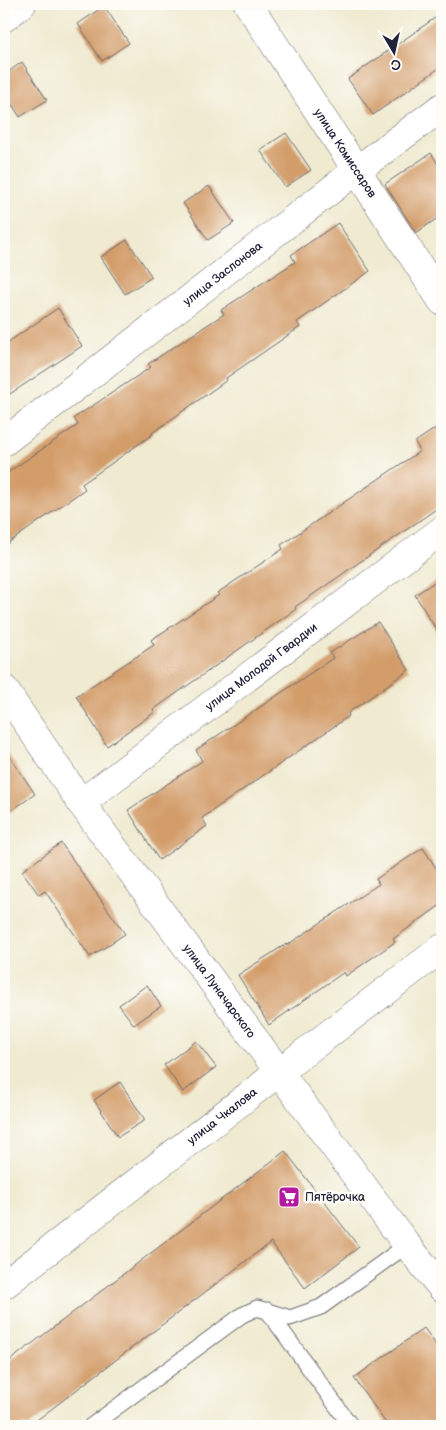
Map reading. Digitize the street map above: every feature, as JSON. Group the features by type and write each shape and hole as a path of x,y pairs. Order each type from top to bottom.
{"street":[{"path":"4,18 22,4"},
{"name":"улица Комиссаров","path":"248,4 442,300"},
{"name":"улица Заслонова","path":"4,442 357,170 442,107"},
{"name":"улица Молодой Гвардии","path":"81,803 442,530"},
{"name":"улица Луначарского","path":"4,689 81,803 279,1072 442,1288"},
{"name":"улица Чкалова","path":"4,1285 442,948"}],"lane":[{"path":"92,1426 242,1315 257,1308 290,1318 320,1307 408,1245"},
{"path":"267,1310 351,1426"}],"building":[{"path":"104,6 129,43 102,61 78,24"},
{"path":"442,13 442,66 373,115 348,79"},
{"path":"22,62 47,100 20,117 4,92 4,75"},
{"path":"286,133 311,170 285,187 260,150"},
{"path":"431,153 442,170 442,215 416,233 385,184"},
{"path":"209,186 234,223 208,240 183,203"},
{"path":"338,223 370,271 297,322 300,327 226,378 227,380 82,484 85,489 4,546 4,475 78,425 74,418 151,367 148,364 224,314 221,310 295,262 291,255"},
{"path":"127,240 152,277 125,294 101,257"},
{"path":"58,308 82,346 4,398 4,345"},
{"path":"442,424 442,505 295,607 296,609 153,710 155,712 107,746 76,696 154,645 151,640 219,595 217,593 283,549 281,545 420,451 415,442"},
{"path":"442,577 442,639 415,595"},
{"path":"378,622 409,670 348,713 349,716 202,818 207,826 159,860 128,810 202,761 196,750 333,658 330,653"},
{"path":"4,748 35,794 4,816"},
{"path":"61,843 125,934 90,957 45,891 39,895 22,871"},
{"path":"423,848 442,877 442,904 393,939 395,942 346,976 344,972 269,1025 238,975 379,884 376,879"},
{"path":"147,985 161,1006 134,1025 119,1005"},
{"path":"196,1041 216,1067 183,1092 164,1065"},
{"path":"120,1082 145,1120 118,1137 94,1100"},
{"path":"285,1151 359,1247 305,1288 271,1242 29,1426 4,1426 4,1365"},
{"path":"424,1328 442,1353 442,1426 388,1426 354,1378"}],"place":[{"name":"Пятёрочка","path":"289,1197"}]}
